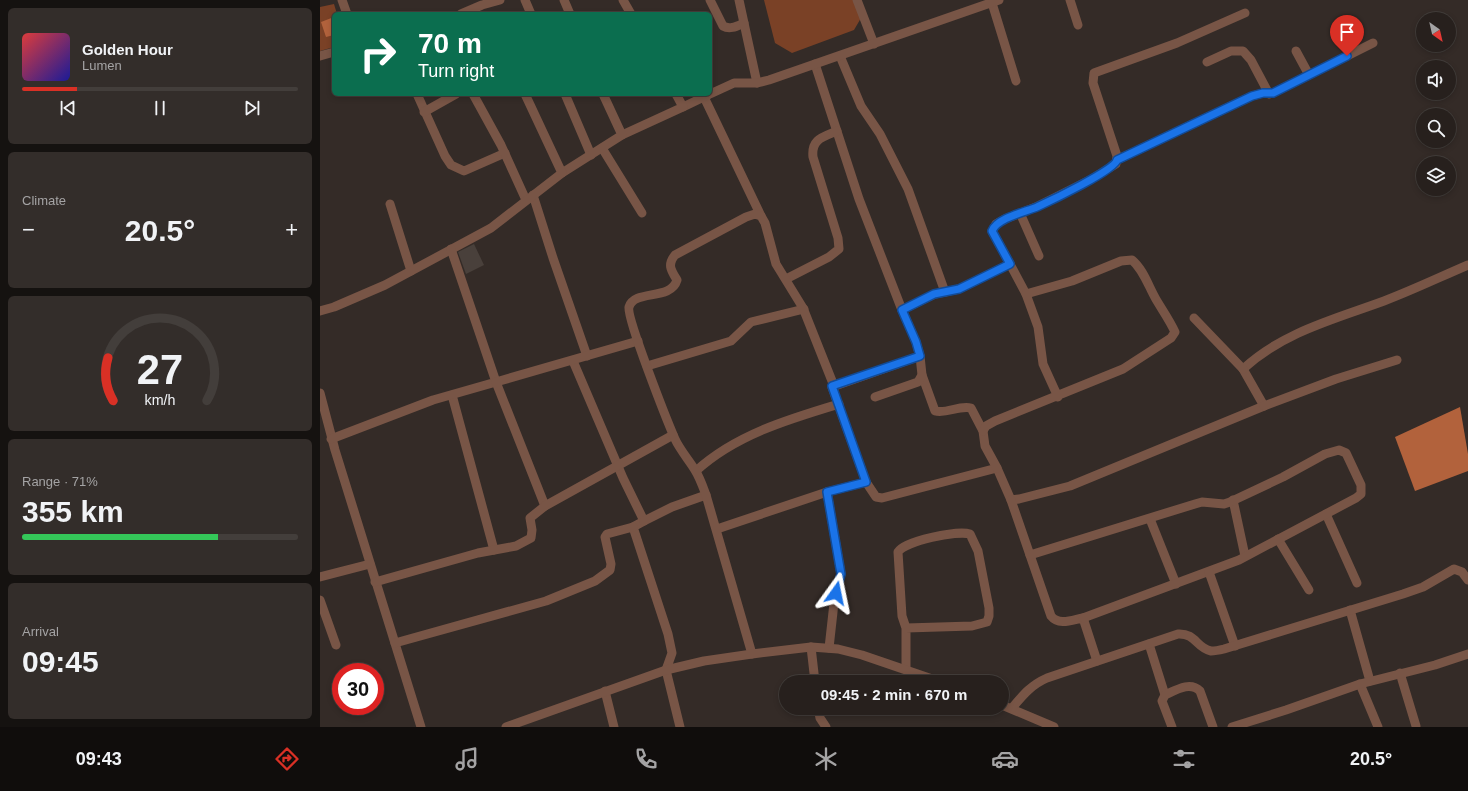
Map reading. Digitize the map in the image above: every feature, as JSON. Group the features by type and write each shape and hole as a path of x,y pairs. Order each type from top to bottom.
{"street":[{"path":"342,0 346,12"},
{"path":"466,12 482,5 500,0"},
{"path":"525,0 530,12"},
{"path":"564,0 569,12"},
{"path":"623,0 630,12"},
{"path":"710,0 723,26 732,28 744,23"},
{"path":"739,0 757,83"},
{"path":"857,0 874,44"},
{"path":"1070,0 1078,25"},
{"path":"712,93 734,83 757,83 840,56 995,1 1016,81"},
{"path":"482,5 484,12"},
{"path":"1117,160 1093,83 1094,73 1177,43 1245,13"},
{"path":"1058,397 1043,364 1038,327 1026,294 992,231 996,224 1090,180 1113,167 1117,160 1252,96 1263,93 1269,94 1373,43"},
{"path":"1207,62 1231,51 1243,51 1251,60 1269,94"},
{"path":"1296,51 1309,75"},
{"path":"320,56 332,53"},
{"path":"840,56 860,106 880,134 908,189 945,292"},
{"path":"815,64 861,206 916,342 920,356 922,375 935,411 940,413 965,407 971,408 983,432 985,446 997,468 1011,500 1051,616 1055,621 1061,622 1083,618 1209,572 1245,556 1356,498 1361,494 1362,490 1346,453 1338,450 1325,454 1283,477 1224,504 1202,502 1030,555"},
{"path":"418,96 445,156 451,165 464,171 505,153"},
{"path":"424,112 452,96"},
{"path":"474,96 530,197 587,356"},
{"path":"526,96 562,173"},
{"path":"566,96 591,155"},
{"path":"604,96 622,135"},
{"path":"677,96 683,107"},
{"path":"320,311 385,285 491,228 562,173 622,135 706,96"},
{"path":"708,96 765,223 776,264 804,309 834,386 832,386 866,482 871,492 876,497 882,498 997,468"},
{"path":"786,279 829,257 839,249 838,238 812,150 818,139 837,131"},
{"path":"602,148 642,213"},
{"path":"390,204 411,271"},
{"path":"1020,213 1039,256"},
{"path":"752,654 717,528 706,495 696,471 674,435 638,341 629,310 630,304 635,299 671,290 675,286 676,280 670,268 670,262 675,255 746,217 755,214 761,216"},
{"path":"452,249 496,382 545,506"},
{"path":"983,432 986,426 994,421 1058,397 1123,369 1171,338 1175,332 1141,271 1132,260 1120,261 1072,281 1026,294"},
{"path":"902,310 934,294 959,289 1010,264"},
{"path":"1243,369 1252,361 1308,328 1383,301 1468,265"},
{"path":"647,366 731,342 751,322 804,309"},
{"path":"1194,318 1243,369 1264,406"},
{"path":"331,439 433,400 573,361 638,341"},
{"path":"834,386 920,356"},
{"path":"1011,500 1070,486 1336,378 1397,360"},
{"path":"573,361 644,521"},
{"path":"875,396 918,382 922,375"},
{"path":"320,394 331,439 421,727"},
{"path":"452,395 494,550"},
{"path":"696,471 725,449 765,429 839,404"},
{"path":"375,582 494,550 516,546 531,538 532,530 530,518 545,506 618,464 674,435"},
{"path":"717,528 827,492 866,482"},
{"path":"827,492 841,574 834,603 828,648"},
{"path":"395,643 546,601 595,581 610,570 611,564 605,537 607,534 633,527 672,507 706,495"},
{"path":"1233,500 1245,556"},
{"path":"1326,514 1357,583"},
{"path":"1150,519 1176,584"},
{"path":"633,527 668,634 672,652 666,670 680,727"},
{"path":"906,628 972,626 987,622 990,616 989,608 978,551 970,534 964,532 953,533 900,547 898,552 902,616 906,628 906,669"},
{"path":"1278,539 1309,590"},
{"path":"320,577 370,564"},
{"path":"1012,708 1035,683 1178,634 1185,633 1192,636 1204,648 1211,651 1235,646 1423,587 1454,569 1462,572 1468,580"},
{"path":"1209,572 1235,646"},
{"path":"320,600 336,645"},
{"path":"1350,610 1370,681"},
{"path":"1083,618 1097,661"},
{"path":"1149,644 1165,695"},
{"path":"811,647 814,675"},
{"path":"506,727 532,722 605,691 666,670 752,654 811,647 828,648 862,655 922,675"},
{"path":"1232,727 1360,684 1435,665 1468,654"},
{"path":"1400,673 1416,726"},
{"path":"1360,684 1378,727"},
{"path":"1172,727 1172,722 1164,708 1162,701 1165,695 1180,688 1189,686 1197,688 1200,691 1213,727"},
{"path":"605,691 614,727"},
{"path":"1009,707 1054,727"},
{"path":"819,715 826,727"},
{"path":"1028,727 1032,718"}],"shaded area":[{"path":"764,0 856,0 861,18 854,30 792,53 775,43"},
{"path":"334,4 336,12 332,12 332,48 320,51 320,7"},
{"path":"332,18 332,36 326,37 321,22"},
{"path":"1460,407 1468,454 1468,471 1415,491 1395,437"}],"building":[{"path":"474,244 484,265 466,274 458,252"}],"route":[{"path":"836,593 841,574 827,492 866,482 832,386 920,356 916,342 902,310 934,294 959,289 1010,264 993,236 992,231 996,224 1036,207 1090,180 1113,167 1117,160 1169,137 1252,96 1263,93 1273,93 1347,56"}]}
